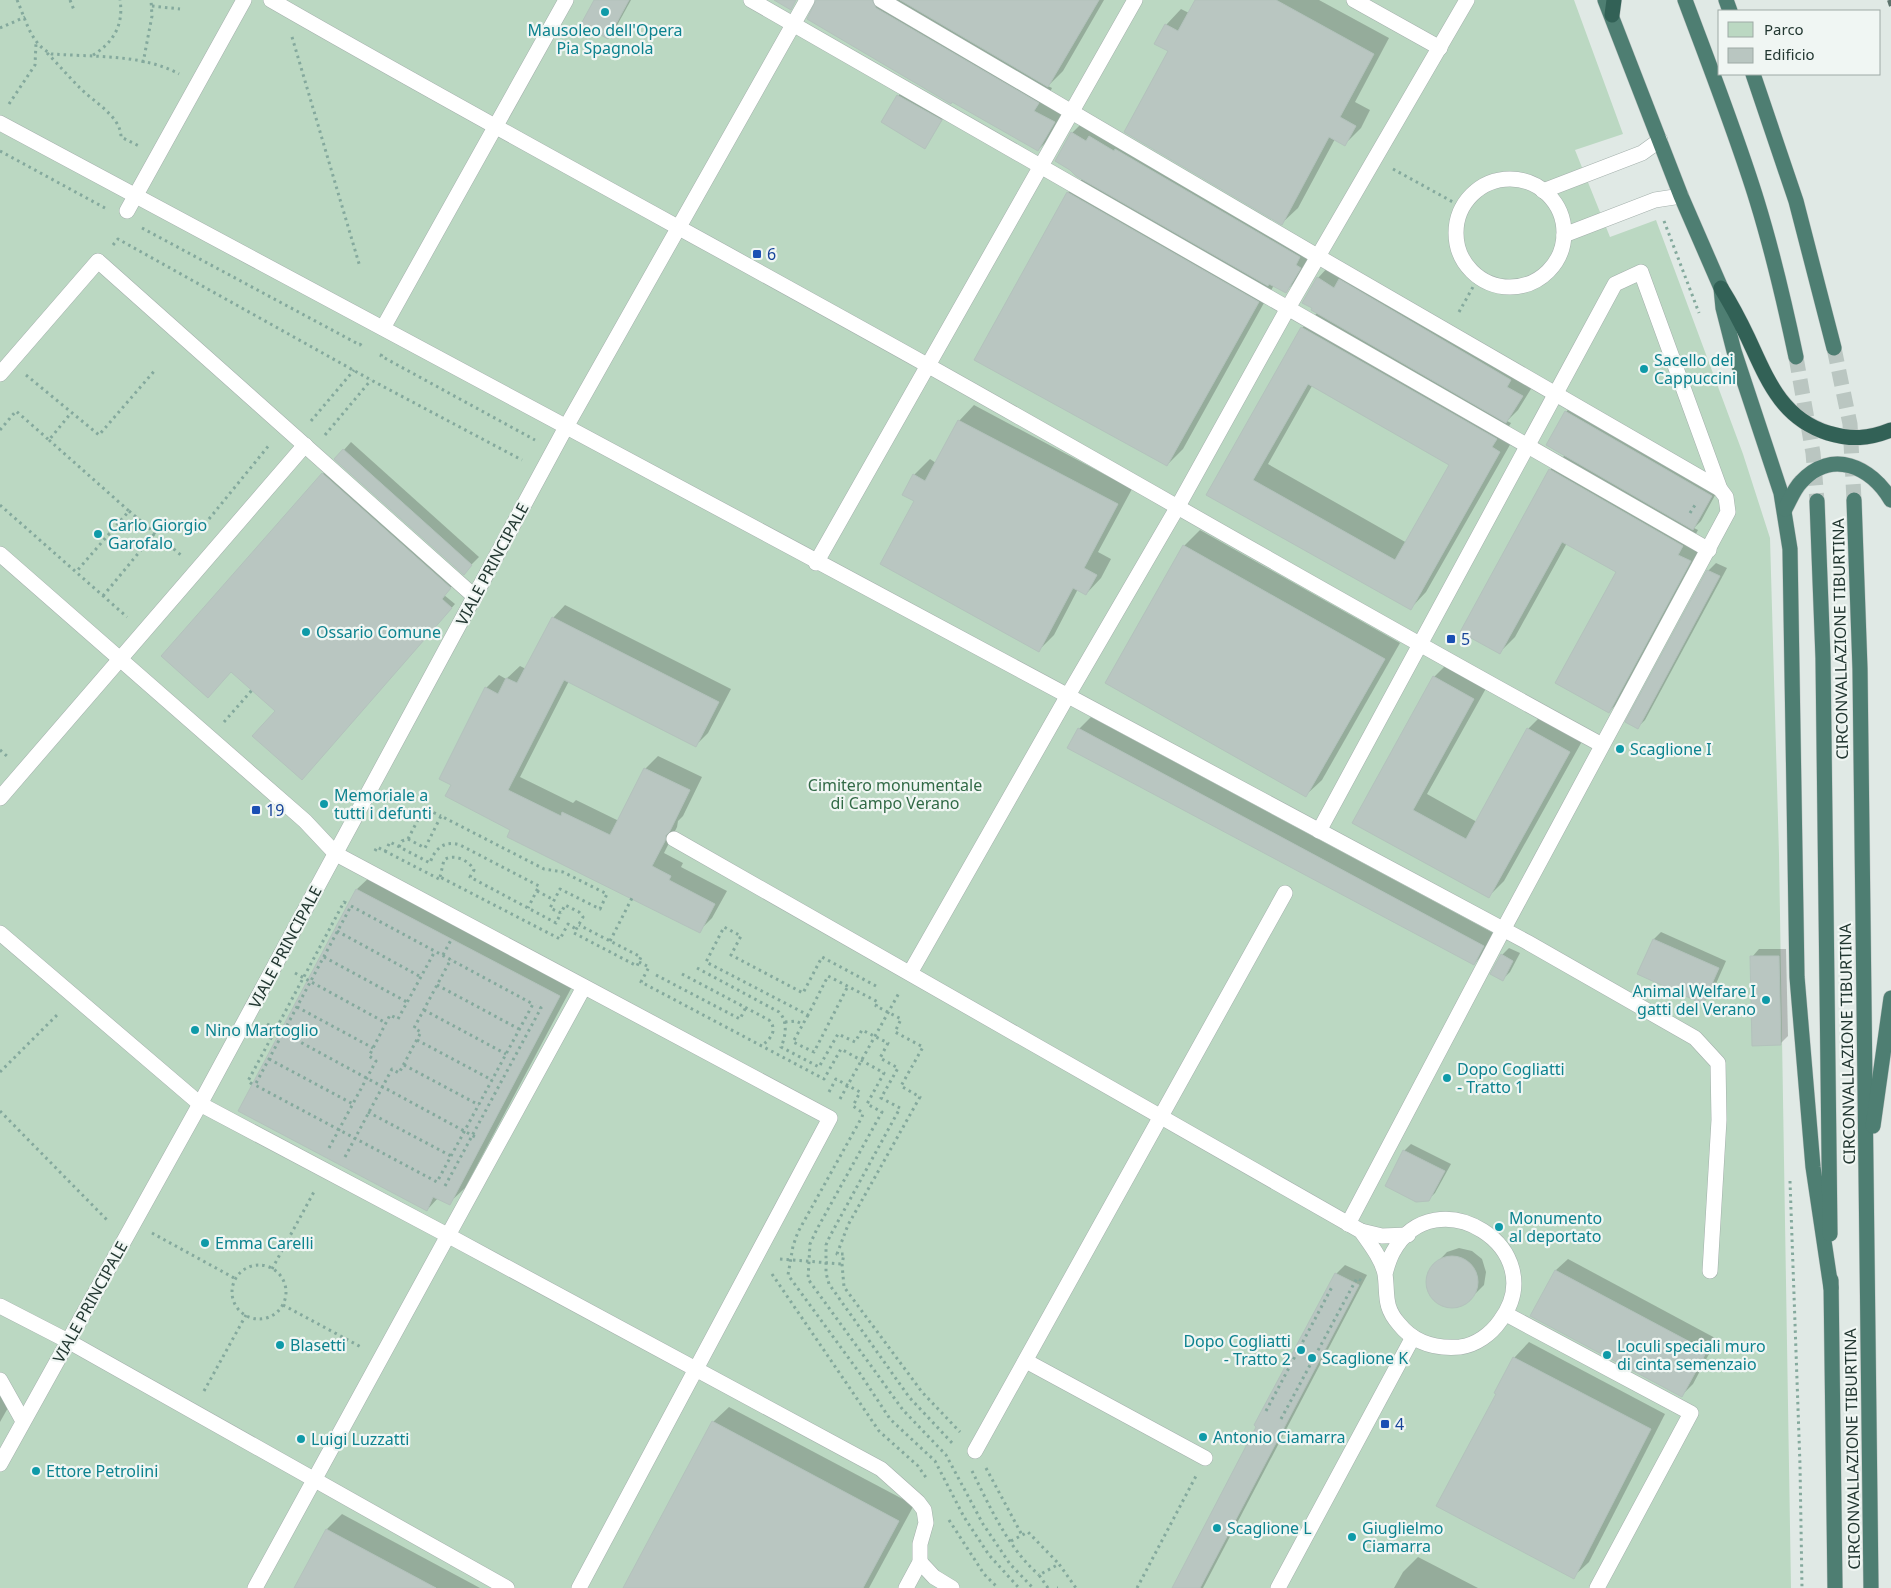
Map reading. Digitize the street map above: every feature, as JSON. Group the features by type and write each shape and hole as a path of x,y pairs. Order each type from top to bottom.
{"highway":[{"path":"1605,0 1613,7 1681,196 1721,288 1740,320 1766,379 1788,410 1805,423 1846,438 1875,436 1891,430"},
{"path":"1685,0 1723,100 1757,201 1775,263 1796,357"},
{"path":"1753,75 1796,201 1834,348"},
{"path":"1721,288 1723,308 1734,350 1770,454 1785,509 1790,549 1797,976 1813,1167 1831,1288"},
{"path":"1785,509 1801,482 1818,468 1830,465 1843,465 1869,473 1879,482 1891,500"},
{"name":"CIRCONVALLAZIONE TIBURTINA","path":"1854,500 1860,669 1871,1588"},
{"name":"CIRCONVALLAZIONE TIBURTINA","path":"1817,501 1823,658 1835,1588"},
{"path":"1866,1172 1891,998"}],"lane":[{"path":"120,211 135,197 244,0"},
{"path":"271,0 494,127 929,366 1420,646 1602,745"},
{"path":"383,328 566,0"},
{"path":"750,0 1709,550"},
{"name":"VIALE PRINCIPALE","path":"0,1464 200,1104 566,427 807,0"},
{"path":"881,0 1720,489"},
{"path":"816,562 929,366 1135,0"},
{"path":"1354,0 1440,48"},
{"path":"910,973 1177,508 1288,308 1467,0"},
{"path":"3,116 135,197 383,328 1502,930 1695,1038 1718,1063 1719,1120 1710,1271"},
{"path":"1543,191 1642,153 1660,140"},
{"path":"1508,179 1527,182 1543,191 1555,203 1562,218 1564,235 1561,252 1553,267 1541,278 1526,286 1510,288 1493,285 1478,278 1464,264 1457,246 1456,226 1462,207 1474,193 1490,183 1508,179"},
{"path":"1564,235 1656,200 1681,196"},
{"path":"0,374 98,262 474,597"},
{"path":"1319,832 1615,284 1641,272 1720,489 1726,497 1728,512 1502,930 1348,1224"},
{"path":"0,798 305,445"},
{"path":"0,554 305,821 336,854 830,1118 579,1588"},
{"path":"674,839 1348,1224 1361,1231 1382,1236 1408,1235"},
{"path":"976,1451 1285,893"},
{"path":"0,933 200,1104 881,1469 918,1502 924,1510 926,1523 920,1544 920,1562 906,1588"},
{"path":"256,1588 584,987"},
{"path":"1452,1220 1468,1223 1483,1229 1495,1239 1505,1252 1511,1267 1513,1283 1506,1314 1495,1329 1481,1340 1464,1347 1447,1348 1429,1346 1413,1338 1399,1324 1390,1311 1385,1292 1385,1274 1393,1252 1408,1235 1421,1226 1436,1221 1452,1220"},
{"path":"1361,1231 1374,1249 1385,1274"},
{"path":"0,1306 68,1341 507,1588"},
{"path":"1506,1314 1691,1413 1596,1588"},
{"path":"1278,1588 1413,1338"},
{"path":"1026,1361 1205,1458"},
{"path":"0,1380 24,1421"},
{"path":"920,1562 934,1577 952,1588"}],"path":[{"path":"17,0 36,42 80,89 106,110 120,130 121,137 158,156"},
{"path":"70,0 74,10"},
{"path":"93,55 106,47 114,38 118,27 120,0"},
{"path":"143,63 151,29 151,0"},
{"path":"152,6 180,9"},
{"path":"0,28 25,17"},
{"path":"3,116 35,65 36,42"},
{"path":"45,51 52,54 93,55 143,63 163,67 181,75"},
{"path":"301,72 360,267"},
{"path":"0,151 120,211"},
{"path":"1413,180 1462,207"},
{"path":"140,227 357,343"},
{"path":"98,262 118,239 371,380 524,462"},
{"path":"1458,315 1478,278"},
{"path":"385,358 533,439"},
{"path":"10,362 99,435 156,369"},
{"path":"307,426 354,370"},
{"path":"322,439 371,380"},
{"path":"0,430 16,411 198,570"},
{"path":"49,440 71,412"},
{"path":"204,524 272,442 265,436"},
{"path":"0,505 144,632"},
{"path":"76,572 130,511"},
{"path":"103,596 155,533"},
{"path":"180,554 186,546"},
{"path":"229,716 252,690"},
{"path":"399,847 402,841 408,839 424,808 544,869 563,872 607,894 600,909 560,889 550,908 561,913"},
{"path":"408,839 424,848 441,816"},
{"path":"385,852 390,842 430,863 439,847 446,844 456,844 539,886 528,908"},
{"path":"375,851 378,847 560,939 568,924 578,927 642,957 637,966 574,933 578,927 583,917 581,913 565,905 556,922 470,877 474,870 472,867 454,856 444,860 440,877"},
{"path":"537,891 554,900"},
{"path":"606,950 632,898"},
{"path":"252,1084 248,1081 275,1030 321,955 330,928 344,902 348,904"},
{"path":"335,904 341,907"},
{"path":"445,1186 455,1159 533,1004 351,906 307,980 296,1006 255,1085 437,1182 455,1159 482,1107 500,1084 541,1008 536,1005"},
{"path":"330,928 421,977"},
{"path":"729,930 741,936 731,955 803,994 822,957 876,986"},
{"path":"443,955 450,942"},
{"path":"327,1151 376,1060 368,1056 390,1015 398,1020 435,951"},
{"path":"321,955 408,1002"},
{"path":"344,1160 392,1069 399,1073 418,1040 421,1032 414,1028 451,960"},
{"path":"639,962 649,967 641,982 824,1079 841,1049 884,1073 867,1104 882,1112 810,1244 808,1279 904,1410 946,1455 983,1524 1010,1564 1033,1588"},
{"path":"696,968 774,1008 785,1022 785,1035 781,1047 819,1066 838,1034 855,1042 862,1030 888,1043 880,1058 898,1068 882,1098 900,1108 826,1244 829,1284 909,1397 958,1450"},
{"path":"292,972 386,1023"},
{"path":"682,974 767,1018 773,1025 770,1038 761,1046"},
{"path":"656,976 740,1019 746,1007"},
{"path":"437,985 527,1033"},
{"path":"808,1015 793,1042 814,1052 848,986"},
{"path":"845,1091 900,990"},
{"path":"290,1003 373,1048"},
{"path":"424,1010 514,1058"},
{"path":"785,1022 796,1021 802,1024"},
{"path":"0,1072 51,1022"},
{"path":"264,1022 496,1149"},
{"path":"275,1030 281,1032"},
{"path":"418,1040 500,1084"},
{"path":"262,1055 353,1104"},
{"path":"404,1065 482,1107"},
{"path":"827,1094 836,1078 860,1092 853,1106 863,1113 798,1232 787,1271 791,1280 862,1375 890,1419 935,1461 964,1517 989,1554 1020,1588"},
{"path":"0,1111 99,1212"},
{"path":"368,1112 455,1159"},
{"path":"272,1269 311,1197"},
{"path":"162,1239 236,1279"},
{"path":"789,1260 842,1264"},
{"path":"258,1265 272,1269 284,1282 286,1290 283,1304 270,1317 253,1318 246,1315 235,1302 232,1294 236,1279 249,1267 258,1265"},
{"path":"769,1269 879,1431 918,1466 931,1486"},
{"path":"1281,1419 1286,1405 1354,1282"},
{"path":"1266,1411 1275,1399 1333,1285"},
{"path":"283,1304 357,1345"},
{"path":"207,1385 246,1315"},
{"path":"970,1469 998,1522 1022,1558 1039,1575 1048,1588"},
{"path":"1137,1588 1184,1500"},
{"path":"948,1516 980,1568 998,1588"},
{"path":"1017,1527 1022,1535"},
{"path":"1012,1541 1028,1532 1059,1564 1076,1588"},
{"path":"1039,1575 1059,1564"}],"green space":[{"name":"Cimitero monumentale di Campo Verano","path":"0,0 1574,0 1623,134 1575,150 1610,237 1656,220 1743,454 1770,538 1779,854 1791,1588 0,1588"}],"building":[{"name":"Mausoleo dell'Opera Pia Spagnola","path":"594,0 629,0 608,39 581,24"},
{"path":"774,0 796,0 791,10"},
{"path":"816,0 872,0 876,8 1039,103 1034,111 1055,122 1038,151 952,102 951,104 807,19"},
{"path":"900,0 1099,0 1048,87"},
{"path":"1195,0 1276,0 1374,54 1340,117 1356,126 1345,146 1329,137 1282,225 1124,132 1168,51 1154,44 1165,24 1178,31"},
{"path":"897,95 942,120 925,149 881,122"},
{"path":"1071,132 1086,141 1089,136 1114,151 1115,149 1300,257 1296,265 1301,268 1286,293 1269,284 1268,286 1076,176 1055,161"},
{"path":"1067,192 1259,302 1167,466 974,360"},
{"path":"1317,277 1334,288 1339,279 1511,380 1507,387 1523,396 1506,423 1311,310 1312,308 1302,303"},
{"path":"1301,327 1497,439 1492,447 1500,452 1411,610 1206,495","holes":["1308,384 1449,465 1395,560 1253,480"]},
{"path":"1565,411 1712,496 1693,530 1546,445"},
{"path":"958,420 1118,504 1084,568 1097,575 1086,595 1073,588 1039,652 880,564 914,501 902,495 913,474 925,481"},
{"path":"343,449 472,565 464,575 334,459"},
{"path":"1549,469 1683,546 1678,555 1691,561 1609,713 1555,683 1616,572 1562,542 1500,654 1460,632"},
{"name":"Ossario Comune","path":"322,473 451,588 442,599 452,608 302,780 252,736 275,711 231,672 208,698 161,656"},
{"path":"1183,545 1385,659 1306,797 1105,683"},
{"path":"1707,570 1720,576 1638,729 1625,722"},
{"path":"552,617 719,702 696,747 564,680 508,790 561,816 562,812 610,835 644,768 690,790 652,866 671,876 669,880 715,904 700,933 507,837 510,830 445,796 451,785 439,779 485,687 498,694 506,678 517,683"},
{"path":"1433,676 1474,699 1413,810 1466,839 1527,728 1570,752 1489,898 1352,823"},
{"path":"1078,728 1484,946 1474,965 1067,748"},
{"path":"356,889 560,996 450,1205 433,1197 427,1211 238,1111"},
{"path":"1653,939 1719,968 1703,1004 1637,974"},
{"path":"1501,954 1513,961 1503,981 1490,974"},
{"name":"Animal Welfare I gatti del Verano","path":"1750,956 1779,956 1781,1045 1752,1046"},
{"path":"1403,1150 1445,1171 1429,1201 1416,1202 1385,1186"},
{"path":"1452,1256 1466,1260 1474,1268 1478,1282 1474,1296 1466,1304 1452,1308 1438,1304 1430,1296 1426,1282 1430,1268 1438,1260"},
{"path":"1555,1270 1707,1351 1682,1397 1530,1316"},
{"path":"1335,1273 1359,1285 1200,1588 1172,1588 1256,1427 1254,1425"},
{"path":"1513,1357 1651,1429 1574,1579 1436,1506 1496,1394 1494,1393"},
{"path":"712,1421 899,1521 863,1588 623,1588"},
{"path":"326,1529 436,1588 294,1588"}],"tunnel":[{"path":"1834,348 1850,424 1854,500"},
{"path":"1796,357 1813,453 1817,501"}],"railway":[{"path":"1889,0 1891,6"}],"place":[{"name":"Mausoleo dell'Opera Pia Spagnola","path":"605,12"},
{"name":"6","path":"757,254"},
{"name":"Sacello dei Cappuccini","path":"1644,369"},
{"name":"Carlo Giorgio Garofalo","path":"98,534"},
{"name":"Ossario Comune","path":"306,632"},
{"name":"5","path":"1451,639"},
{"name":"Scaglione I","path":"1620,749"},
{"name":"Memoriale a tutti i defunti","path":"324,804"},
{"name":"19","path":"256,810"},
{"name":"Animal Welfare I gatti del Verano","path":"1766,1000"},
{"name":"Nino Martoglio","path":"195,1030"},
{"name":"Dopo Cogliatti - Tratto 1","path":"1447,1078"},
{"name":"Monumento al deportato","path":"1499,1227"},
{"name":"Emma Carelli","path":"205,1243"},
{"name":"Blasetti","path":"280,1345"},
{"name":"Dopo Cogliatti - Tratto 2","path":"1301,1350"},
{"name":"Loculi speciali muro di cinta semenzaio","path":"1607,1355"},
{"name":"Scaglione K","path":"1312,1358"},
{"name":"4","path":"1385,1424"},
{"name":"Antonio Ciamarra","path":"1203,1437"},
{"name":"Luigi Luzzatti","path":"301,1439"},
{"name":"Ettore Petrolini","path":"36,1471"},
{"name":"Scaglione L","path":"1217,1528"},
{"name":"Giuglielmo Ciamarra","path":"1352,1537"}]}
